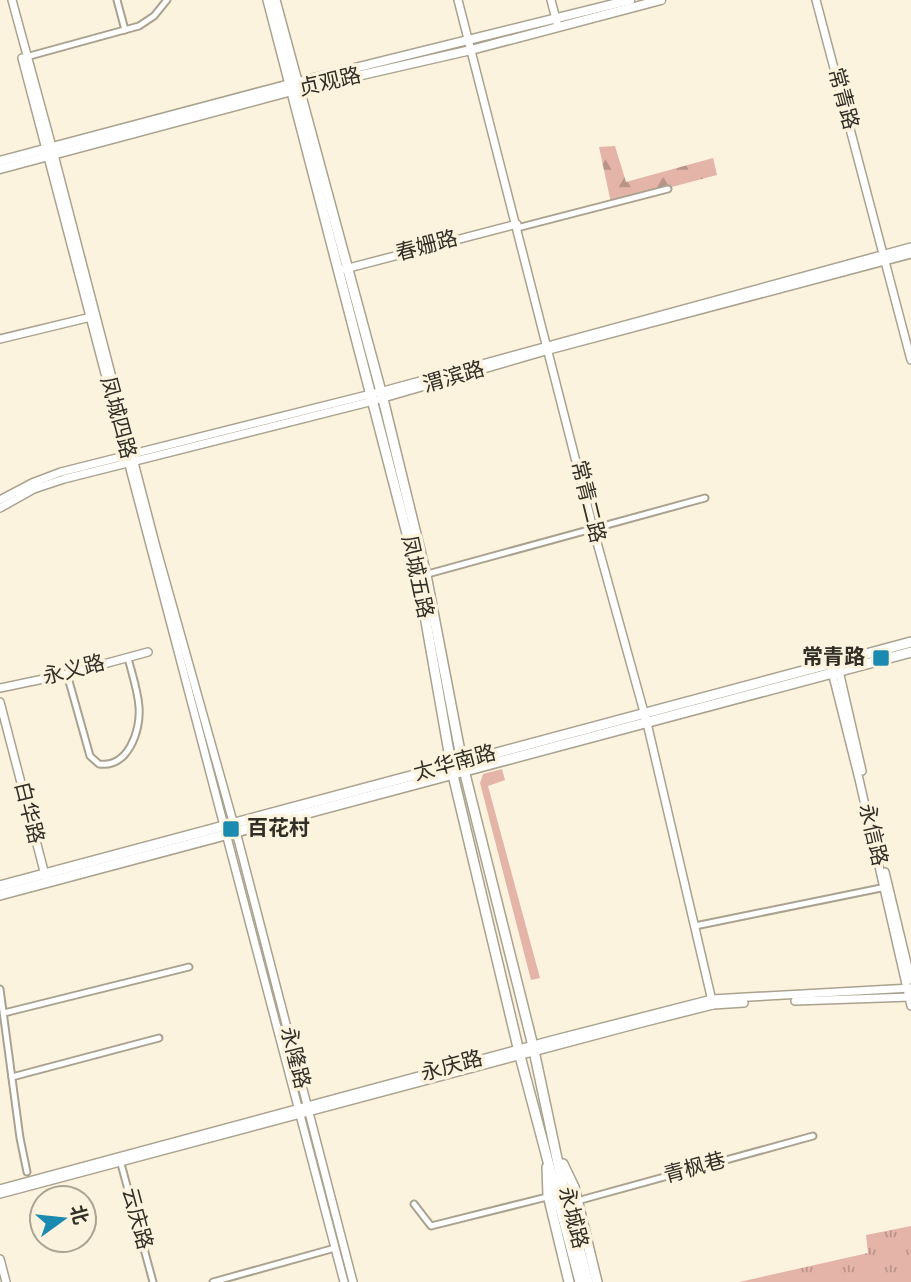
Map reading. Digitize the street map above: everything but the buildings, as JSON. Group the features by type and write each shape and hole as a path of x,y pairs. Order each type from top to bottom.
{"main road":[{"name":"凤城五路","path":"268,0 295,87"},
{"name":"凤城五路","path":"275,0 295,87 422,576 458,769 520,1053 547,1158"},
{"name":"贞观路","path":"557,23 630,0"},
{"name":"贞观路","path":"0,169 50,152 295,87 661,0"},
{"name":"贞观路","path":"0,161 50,152"},
{"name":"太华南路","path":"0,895 46,879 230,829 647,723 834,668 911,642"},
{"name":"太华南路","path":"458,769 642,713 911,652"},
{"name":"凤城五路","path":"458,769 558,1153"},
{"name":"太华南路","path":"0,887 46,879"},
{"path":"558,1153 574,1187 597,1282"},
{"name":"永城路","path":"558,1153 562,1182 588,1282"},
{"path":"547,1158 548,1195 569,1282"},
{"name":"永城路","path":"547,1158 580,1282"}],"street":[{"name":"凤城四路","path":"9,0 230,829"},
{"name":"凤城四路","path":"9,0 50,152"},
{"path":"117,0 125,30"},
{"path":"26,57 139,26 167,0"},
{"name":"常青二路","path":"458,0 549,347 593,528 642,713 647,723 712,1002"},
{"path":"551,0 557,23"},
{"name":"常青路","path":"816,0 911,360"},
{"path":"517,226 668,189"},
{"name":"春姗路","path":"342,270 517,226"},
{"name":"渭滨路","path":"0,508 34,489 132,459 377,396 883,257 911,247"},
{"name":"渭滨路","path":"883,257 911,254"},
{"path":"0,339 92,317"},
{"name":"渭滨路","path":"0,500 32,483 61,472 132,459"},
{"path":"422,576 705,498"},
{"name":"永义路","path":"0,688 67,674 148,652"},
{"path":"67,674 90,756 99,764 114,763 128,751 138,724 139,709 128,658"},
{"name":"永信路","path":"834,668 911,1006"},
{"name":"白华路","path":"0,702 46,879"},
{"name":"永隆路","path":"230,829 354,1282"},
{"name":"永隆路","path":"230,829 298,1112 344,1282"},
{"path":"695,926 886,887"},
{"name":"永信路","path":"886,887 911,980"},
{"path":"4,1013 189,967"},
{"path":"0,989 27,1172"},
{"name":"永庆路","path":"0,1192 712,1002 910,993"},
{"path":"12,1077 159,1038"},
{"name":"青枫巷","path":"577,1201 813,1136"},
{"name":"云庆路","path":"120,1159 153,1282"},
{"path":"414,1204 431,1226 547,1197"},
{"path":"213,1282 335,1248"},
{"path":"0,1259 6,1282"}],"green space":[{"path":"615,146 626,182 713,158 717,175 611,203 599,147"},
{"path":"502,769 505,780 488,786 540,978 531,980 480,783 483,774"},
{"path":"911,1226 911,1282 739,1282 868,1253 866,1235"}],"place":[{"name":"常青路","path":"881,658"},
{"name":"百花村","path":"231,829"}]}
